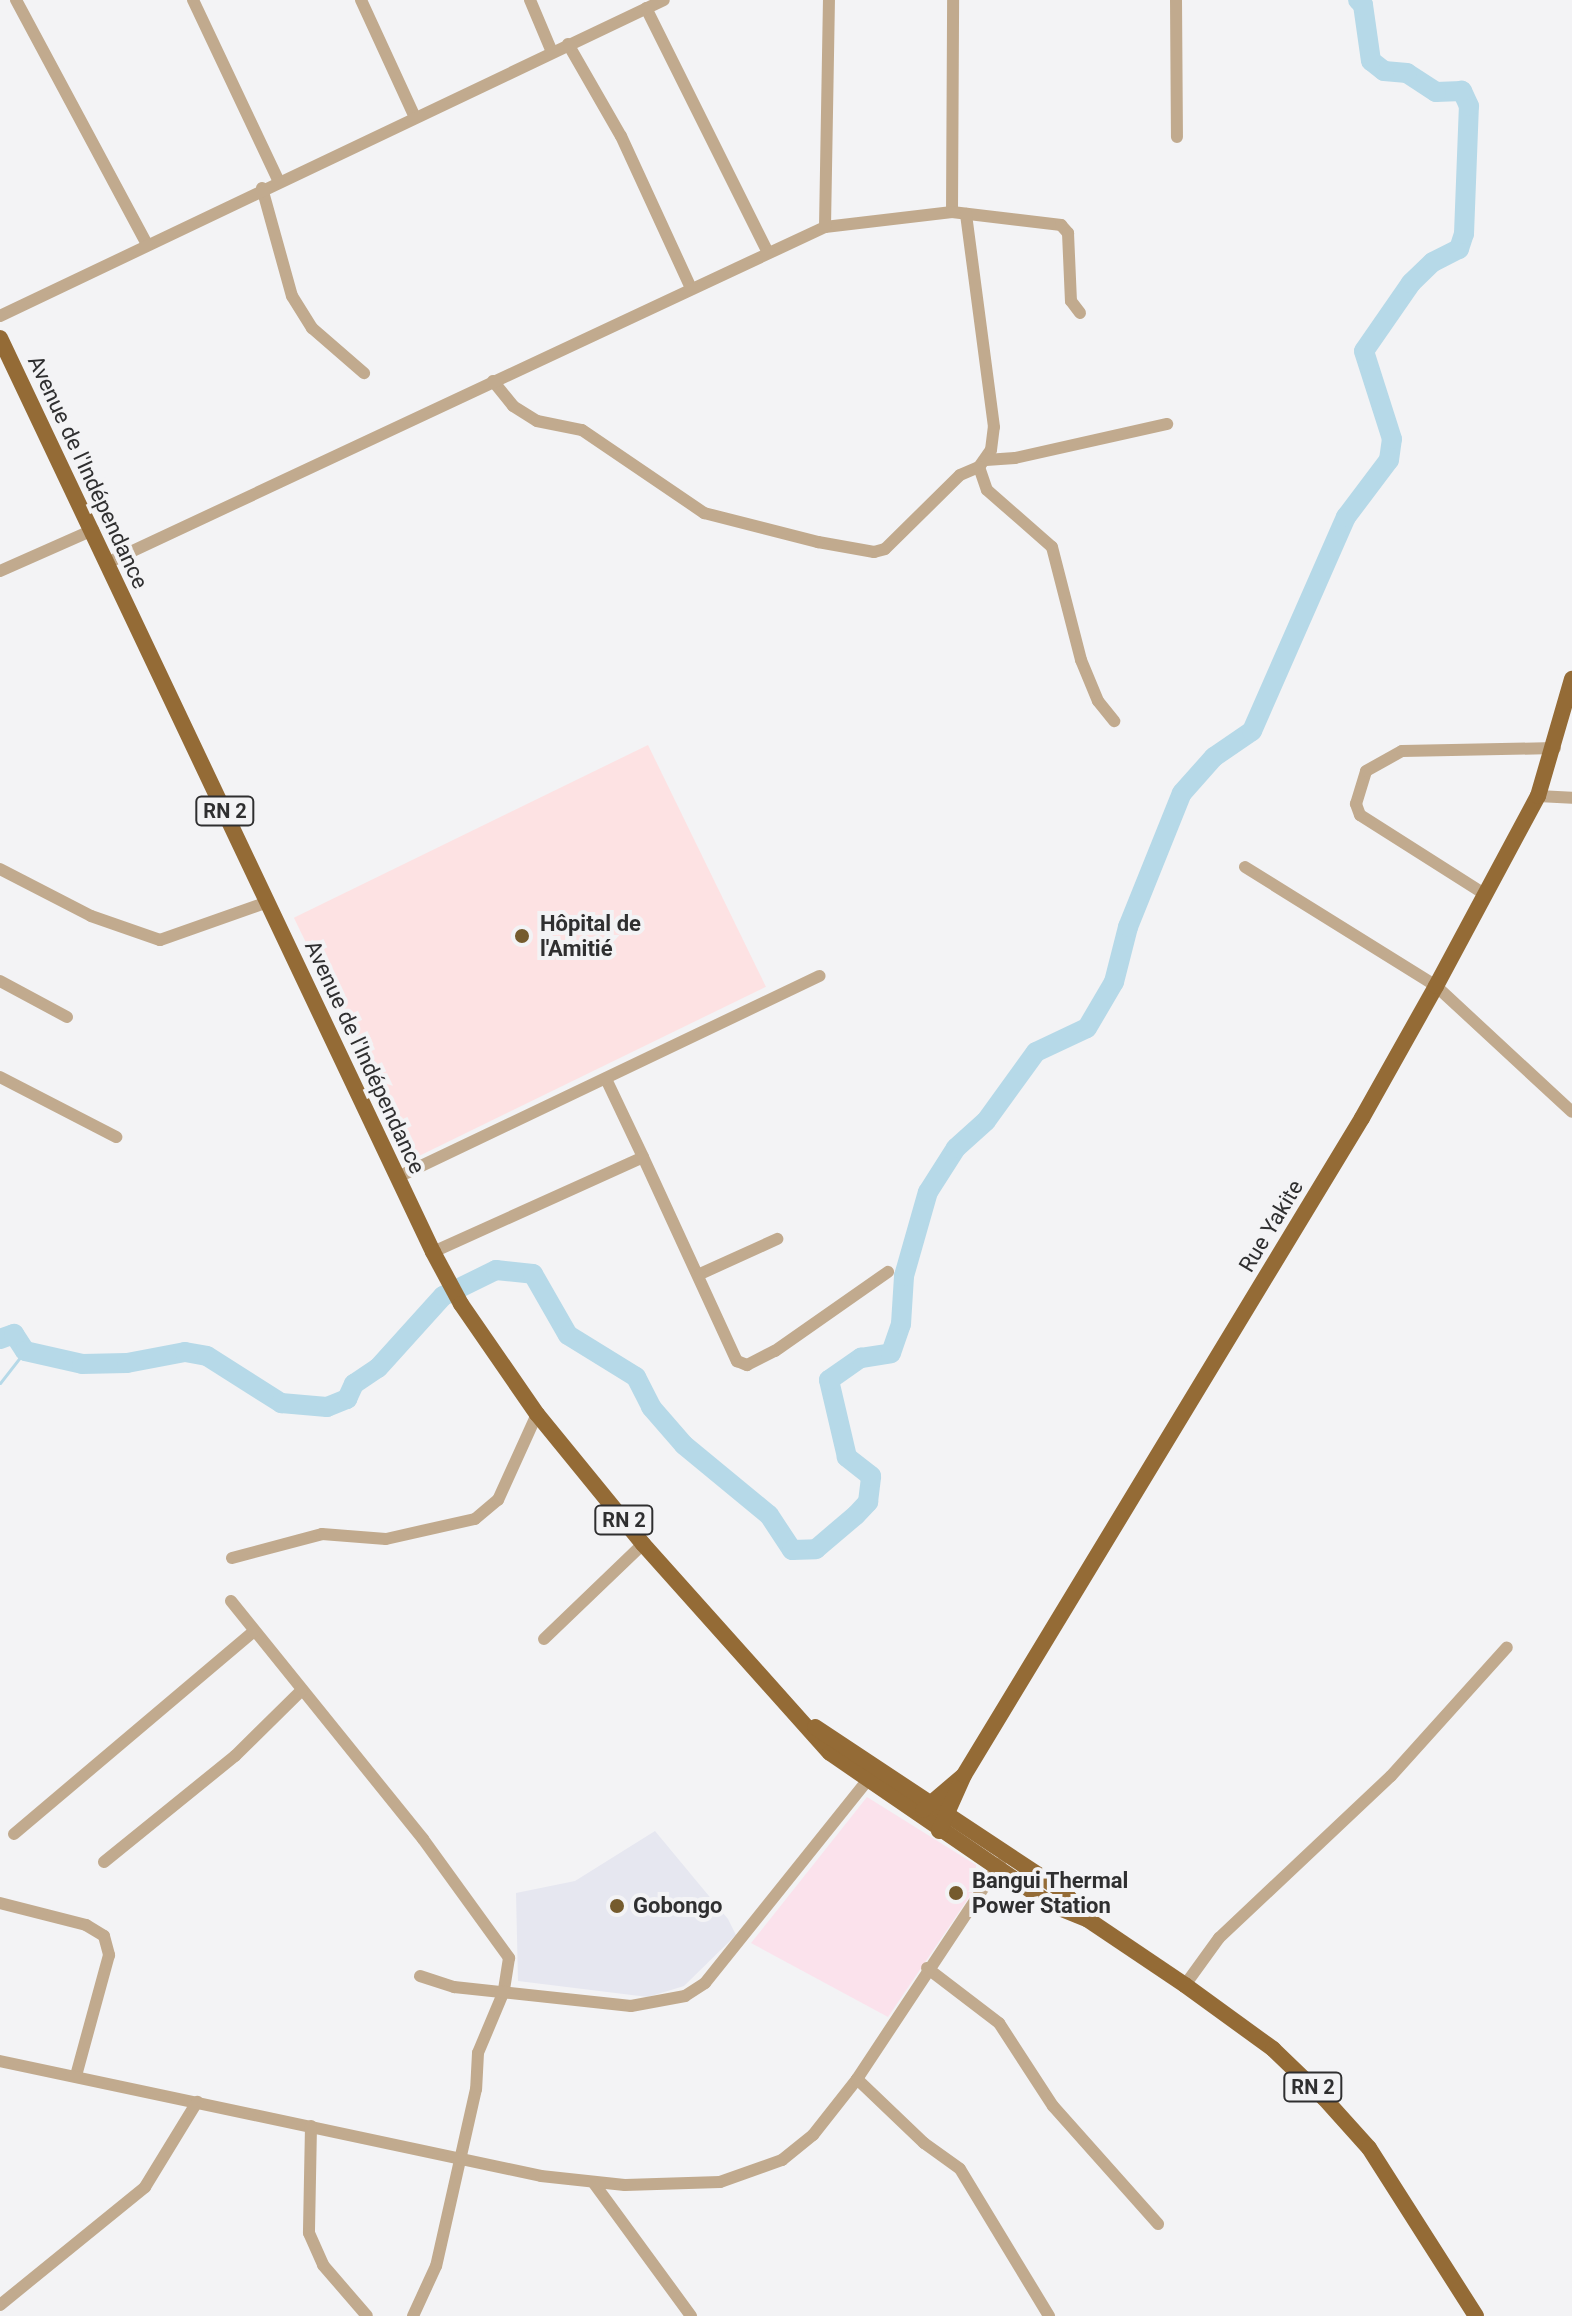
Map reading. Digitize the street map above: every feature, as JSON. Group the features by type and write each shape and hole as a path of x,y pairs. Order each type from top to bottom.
{"main road":[{"name":"Avenue de l'Indépendance","path":"0,338 433,1252 461,1304 537,1414 643,1544 830,1753 866,1782 996,1869 1052,1905 1087,1919 1273,2049 1369,2148 1476,2316"},
{"name":"Rue Yakite","path":"939,1831 949,1816 964,1775 1362,1118 1436,986 1538,796 1571,689"},
{"name":"Avenue de l'Indépendance","path":"805,1722 1064,1892 1087,1919"},
{"name":"Rue Yakite","path":"918,1817 929,1802 964,1775"}],"street":[{"path":"16,0 147,244"},
{"path":"193,0 278,180"},
{"path":"361,0 414,115"},
{"path":"530,0 552,52"},
{"path":"0,316 414,115 664,0"},
{"path":"825,227 829,0"},
{"path":"952,212 953,0"},
{"path":"1176,0 1177,137"},
{"path":"646,8 767,251"},
{"path":"568,44 621,136 691,288"},
{"path":"262,188 292,296 312,328 364,373"},
{"path":"107,563 767,251 825,227 952,212 1061,225 1068,233 1071,301 1080,313"},
{"path":"966,214 994,427 983,463 987,490 1052,547 1081,660 1098,701 1114,721"},
{"path":"493,381 513,406 537,421 582,430 704,513 874,552 895,542 960,475 983,463 1167,424"},
{"path":"0,571 93,530"},
{"path":"1486,895 1360,815 1358,793 1366,771 1402,751 1555,748"},
{"path":"1538,796 1572,798"},
{"path":"1245,867 1436,986 1572,1112"},
{"path":"0,869 91,916 160,940 268,902"},
{"path":"398,1177 820,976"},
{"path":"0,981 67,1017"},
{"path":"0,1077 116,1137"},
{"path":"606,1079 700,1274 737,1361 747,1365 888,1272"},
{"path":"433,1252 643,1157"},
{"path":"700,1274 777,1239"},
{"path":"232,1558 322,1534 386,1539 475,1519 498,1500 537,1414"},
{"path":"544,1639 643,1544"},
{"path":"231,1601 506,1950 510,1964 504,1991 478,2053 476,2089 436,2266 413,2316"},
{"path":"14,1834 254,1631"},
{"path":"1185,1985 1219,1938 1391,1776 1507,1647"},
{"path":"104,1862 235,1756 302,1690"},
{"path":"420,1976 454,1987 631,2006 685,1996 705,1983 866,1782"},
{"path":"0,2061 461,2158 593,2182 685,2186 751,2174 782,2160 813,2135 857,2079 927,1968 1006,1854"},
{"path":"0,1903 86,1925 104,1936 109,1955 76,2076"},
{"path":"927,1968 999,2023 1053,2106 1158,2224"},
{"path":"857,2079 924,2143 960,2169 1049,2316"},
{"path":"0,2305 145,2187 197,2102"},
{"path":"311,2126 309,2233 323,2265 367,2316"},
{"path":"593,2182 691,2316"}],"shaded area":[{"name":"Hôpital de l'Amitié","path":"648,745 766,987 412,1159 294,918"},
{"path":"867,1797 976,1865 976,1887 888,2017 751,1943"},
{"name":"Gobongo","path":"655,1831 728,1919 736,1935 684,1986 648,1997 518,1981 516,1893 575,1881"}],"waterway":[{"path":"0,1339 14,1334 25,1351 82,1364 127,1363 185,1352 207,1356 281,1403 327,1407 347,1399 354,1384 378,1368 443,1296 496,1270 533,1274 568,1335 636,1377 651,1407 684,1445 769,1515 792,1550 816,1549 856,1515 868,1502 871,1476 847,1457 829,1380 861,1358 891,1353 901,1324 904,1276 928,1192 956,1148 986,1121 1036,1052 1087,1028 1114,982 1128,927 1182,793 1214,757 1252,731 1346,517 1389,460 1392,439 1364,351 1411,283 1433,262 1459,249 1464,234 1469,106 1462,91 1436,92 1407,73 1384,71 1371,61 1363,5 1358,0"},
{"path":"0,1383 25,1351"}],"place":[{"name":"Hôpital de l'Amitié","path":"522,936"},
{"name":"Bangui Thermal Power Station","path":"956,1893"},
{"name":"Gobongo","path":"617,1906"}]}
